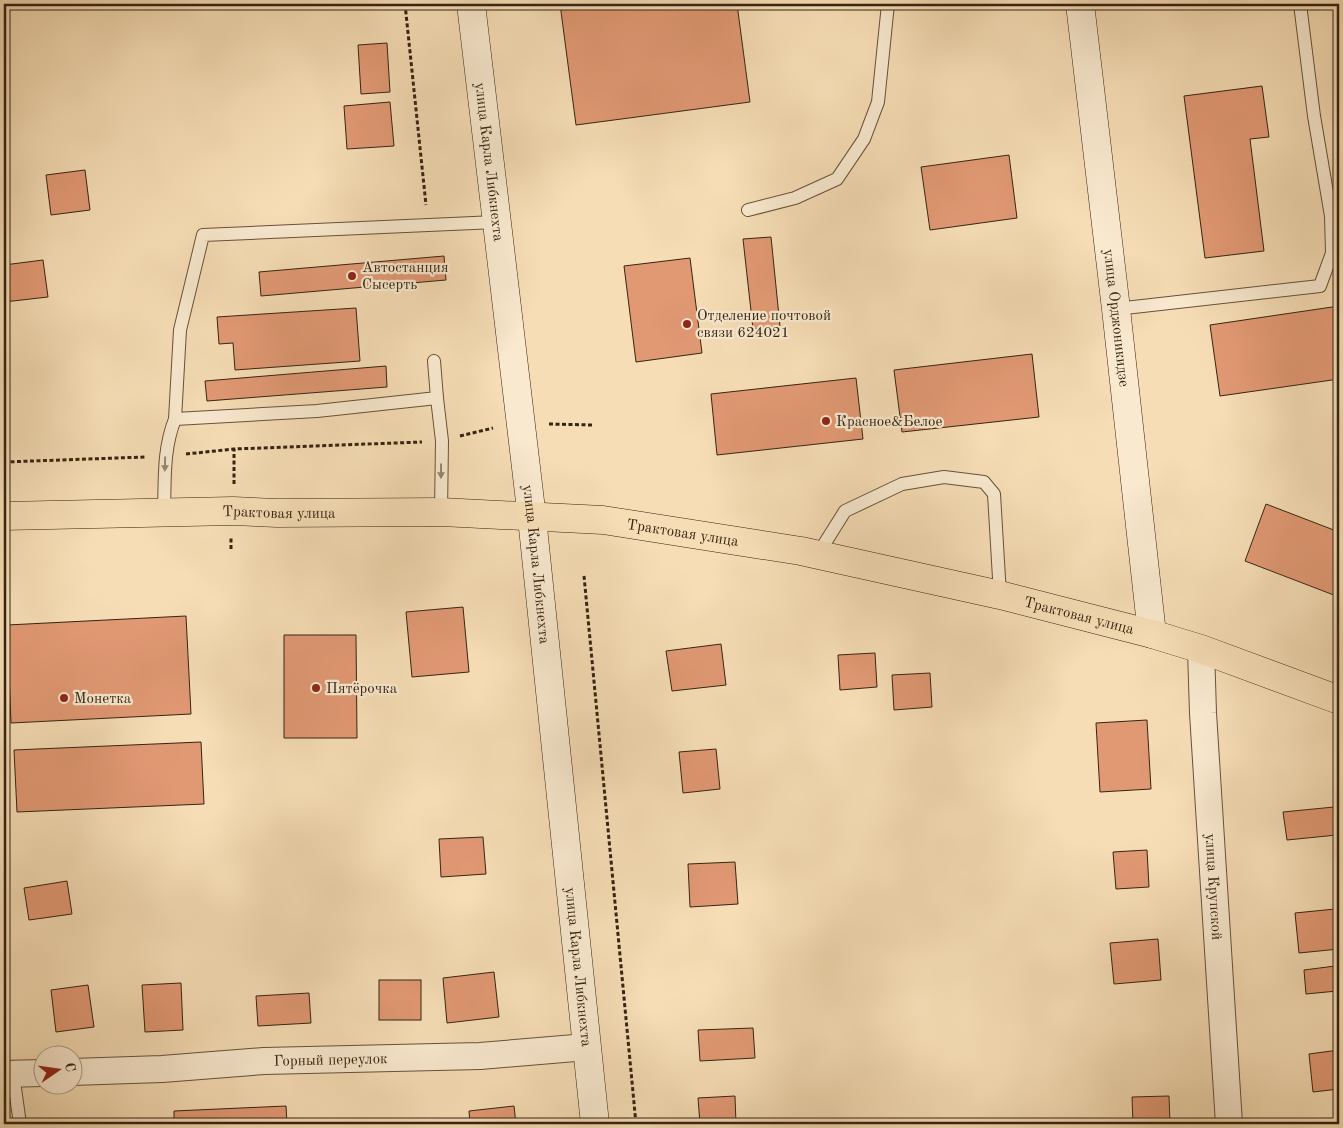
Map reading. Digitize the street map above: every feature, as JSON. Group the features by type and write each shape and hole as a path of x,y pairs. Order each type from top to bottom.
{"main road":[{"name":"Трактовая улица","path":"4,516 164,512 441,512 532,518 603,520 818,554 1000,595 1152,634 1200,649 1339,700"}],"street":[{"name":"улица Карла Либкнехта","path":"471,4 532,518 596,1124"},
{"name":"улица Орджоникидзе","path":"1080,4 1152,634"},
{"name":"улица Крупской","path":"1200,649 1229,1124"},
{"name":"Горный переулок","path":"82,1072 162,1069 264,1061 480,1056 588,1047"},
{"path":"8,1074 32,1073"}],"lane":[{"path":"748,210 795,198 837,179 864,139 878,102 888,4"},
{"path":"1116,309 1320,286 1332,253 1331,216 1314,116 1300,4"},
{"path":"164,512 165,456 168,435 174,419 180,330 203,235 496,222"},
{"path":"434,361 442,442 441,512"},
{"path":"174,419 317,411 437,398"},
{"path":"818,554 845,511 902,484 944,477 984,482 994,494 1000,595"},
{"path":"8,1074 20,1124"}],"path":[{"path":"405,4 428,226"},
{"path":"4,462 442,442 520,422 593,425"},
{"path":"584,576 636,1124"}],"building":[{"path":"560,4 737,4 750,102 576,125"},
{"path":"387,43 390,92 361,94 358,45"},
{"path":"1262,86 1269,137 1250,139 1264,251 1205,258 1184,96"},
{"path":"390,102 394,146 347,149 344,106"},
{"path":"1009,155 1017,218 930,230 921,167"},
{"path":"85,170 90,210 51,215 46,175"},
{"path":"771,237 780,326 753,329 743,239"},
{"name":"Автостанция Сысерть","path":"444,256 446,280 261,296 259,272"},
{"path":"690,258 702,353 636,362 624,266"},
{"path":"43,260 48,297 4,302 4,265"},
{"path":"1339,306 1339,379 1220,396 1210,325"},
{"path":"356,308 360,361 235,370 233,343 219,344 217,317"},
{"path":"1032,354 1039,417 902,432 894,370"},
{"path":"386,366 387,387 207,401 205,381"},
{"path":"856,378 863,439 717,455 711,394"},
{"path":"1266,504 1339,532 1339,597 1245,561"},
{"path":"463,607 469,672 412,677 406,612"},
{"path":"186,616 191,714 11,723 7,625"},
{"path":"284,635 356,635 357,738 284,738"},
{"path":"721,644 726,685 672,691 666,651"},
{"path":"875,653 877,687 840,690 838,655"},
{"path":"930,673 932,707 894,710 892,675"},
{"path":"1147,720 1151,789 1100,792 1096,723"},
{"path":"201,742 204,804 17,812 14,750"},
{"path":"716,749 720,789 683,793 679,752"},
{"path":"1334,807 1337,835 1287,840 1283,812"},
{"path":"483,837 486,874 441,877 439,839"},
{"path":"1147,850 1149,887 1116,889 1113,852"},
{"path":"735,862 738,904 690,907 688,864"},
{"path":"67,881 72,914 29,920 24,888"},
{"path":"1335,909 1339,949 1299,953 1295,913"},
{"path":"1158,939 1161,980 1114,984 1110,943"},
{"path":"1335,966 1337,991 1306,994 1304,970"},
{"path":"494,972 499,1017 447,1023 443,978"},
{"path":"379,980 421,980 421,1020 379,1020"},
{"path":"181,983 183,1030 145,1032 142,985"},
{"path":"88,985 94,1027 56,1032 51,990"},
{"path":"309,993 311,1023 258,1026 256,996"},
{"path":"753,1028 755,1058 700,1061 698,1030"},
{"path":"1339,1050 1339,1089 1313,1092 1309,1054"},
{"path":"735,1096 736,1124 700,1124 698,1098"},
{"path":"1169,1096 1170,1124 1133,1124 1132,1097"},
{"path":"286,1106 287,1124 174,1124 174,1111"},
{"path":"514,1106 516,1124 470,1124 469,1111"},
{"path":"105,1121 105,1124 73,1124"}],"place":[{"name":"Автостанция Сысерть","path":"352,276"},
{"name":"Отделение почтовой связи 624021","path":"687,324"},
{"name":"Красное&Белое","path":"826,421"},
{"name":"Пятёрочка","path":"316,688"},
{"name":"Монетка","path":"64,698"}]}
